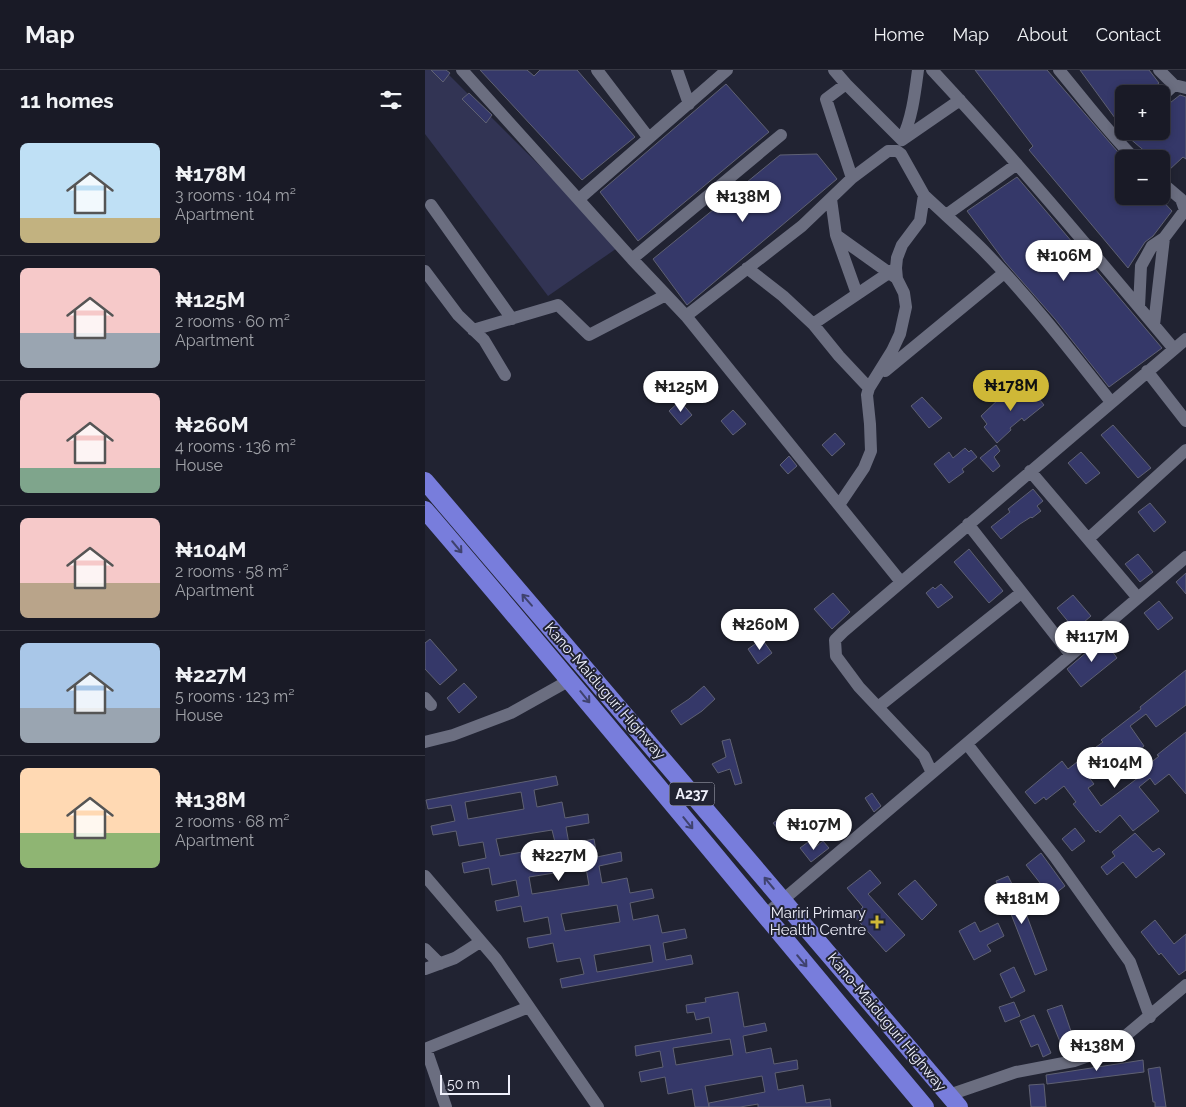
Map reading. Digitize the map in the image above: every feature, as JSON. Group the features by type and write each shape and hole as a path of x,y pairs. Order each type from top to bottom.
{"highway":[{"name":"Kano-Maiduguri Highway","path":"425,481 954,1101"},
{"name":"Kano-Maiduguri Highway","path":"425,510 570,680 764,916 925,1107"}],"street":[{"path":"462,70 632,259 686,316 901,582"},
{"path":"597,70 648,138"},
{"path":"677,70 689,104"},
{"path":"579,199 727,70"},
{"path":"834,70 899,145 901,154 924,195 983,250 1047,320 1111,402"},
{"path":"899,145 906,131 918,70"},
{"path":"932,70 1017,164 1174,349"},
{"path":"1059,70 1093,109 1115,130"},
{"path":"1159,70 1180,87"},
{"path":"846,84 826,100 852,178"},
{"path":"686,316 802,226 852,178 960,100"},
{"path":"632,259 781,135"},
{"path":"946,215 1017,164"},
{"path":"1139,307 1141,266 1151,246 1164,238 1185,209 1181,199 1170,190"},
{"path":"813,324 857,294 894,273 902,246 921,221 924,195"},
{"path":"831,199 836,235 857,294"},
{"path":"431,205 512,318"},
{"path":"836,235 894,273 904,293 906,307 900,334 867,395 871,451 864,468 839,504"},
{"path":"1154,325 1164,238"},
{"path":"747,268 783,296 813,324 839,356 872,383"},
{"path":"425,271 458,315 484,340 505,375"},
{"path":"872,383 1004,273"},
{"path":"473,330 558,305 589,335 667,295"},
{"path":"932,773 924,756 878,707 836,656 835,640 1186,339"},
{"path":"1147,371 1186,421"},
{"path":"1088,538 1186,450"},
{"path":"1030,471 1138,598"},
{"path":"968,524 1071,656"},
{"path":"764,916 784,901 1186,557"},
{"path":"878,707 1021,593"},
{"path":"425,742 453,735 511,713 570,680"},
{"path":"967,744 1055,857 1130,962 1150,1017"},
{"path":"425,876 496,959 598,1107"},
{"path":"425,969 455,958 480,942"},
{"path":"425,949 440,964"},
{"path":"954,1101 1016,1072 1074,1061 1111,1048 1186,985"},
{"path":"446,1107 425,1049 529,1007"}],"shaded area":[{"path":"425,70 444,70 620,246 548,296 425,134"}],"building":[{"path":"431,70 446,70 450,73 443,82"},
{"path":"480,70 527,70 534,76 540,70 577,70 635,137 582,180"},
{"path":"975,70 1047,70 1116,150 1115,205 1166,205 1172,211 1153,236 1145,242 1128,268 1029,150 1033,146"},
{"path":"1080,70 1149,70 1159,83 1157,85 1115,85 1115,118"},
{"path":"726,84 769,132 638,241 600,192"},
{"path":"469,93 492,115 486,123 462,99"},
{"path":"1180,95 1186,97 1186,159 1183,157 1170,169 1170,150 1143,150 1132,140 1170,140 1170,103"},
{"path":"817,154 837,179 687,305 653,259 780,155"},
{"path":"1017,177 1162,348 1109,387 1055,319 1005,262 967,211"},
{"path":"1027,384 1044,405 1024,421 1022,418 997,443 984,427 987,424 981,416 1002,396 1006,400"},
{"path":"922,397 942,418 929,428 911,406"},
{"path":"680,401 692,415 681,425 669,411"},
{"path":"733,410 746,424 733,435 721,421"},
{"path":"1113,425 1151,468 1138,478 1101,435"},
{"path":"835,433 845,444 832,456 822,445"},
{"path":"996,445 1000,451 994,457 1000,466 993,472 980,458"},
{"path":"965,448 969,452 971,450 977,457 962,469 964,472 949,483 934,464 949,452 953,458"},
{"path":"1081,452 1100,473 1086,484 1068,463"},
{"path":"789,456 797,466 788,474 780,465"},
{"path":"1033,489 1043,501 1037,506 1041,511 1001,539 991,527 1010,512 1008,509"},
{"path":"1150,503 1166,522 1154,532 1138,512"},
{"path":"969,549 1003,591 989,603 954,562"},
{"path":"1138,554 1153,572 1140,582 1125,564"},
{"path":"1186,573 1186,594 1176,582"},
{"path":"941,584 953,597 938,608 926,593 933,587 935,589"},
{"path":"833,593 850,612 832,629 814,609"},
{"path":"1073,595 1091,616 1075,630 1057,608"},
{"path":"1159,601 1173,618 1158,630 1144,613"},
{"path":"430,639 457,670 440,685 425,669 425,643"},
{"path":"762,639 772,653 758,664 748,649"},
{"path":"1104,640 1117,658 1081,687 1067,669"},
{"path":"1186,670 1186,705 1156,727 1146,714 1130,726 1144,746 1128,758 1119,747 1101,761 1092,750 1103,742 1101,740"},
{"path":"464,683 477,697 459,713 447,698"},
{"path":"704,686 715,699 702,711 681,725 671,711"},
{"path":"1186,732 1186,794 1169,774 1155,785 1150,778 1139,787 1159,811 1133,831 1120,815 1100,833 1098,830 1096,832 1073,804 1076,802 1064,786 1046,800 1044,797 1035,804 1025,792 1062,761 1068,769 1077,762 1094,784 1088,788 1101,806 1143,774 1141,771 1159,756 1157,755"},
{"path":"730,739 742,783 735,785 730,769 718,773 712,764 726,757 722,741"},
{"path":"556,776 558,785 534,790 537,807 562,802 565,818 588,814 589,823 566,827 569,844 594,839 597,857 621,852 622,861 599,866 602,883 627,878 630,893 652,889 654,898 630,903 633,920 658,915 662,933 685,929 687,938 663,943 666,960 691,955 693,964 562,988 560,979 584,974 580,958 557,962 553,943 529,948 527,938 551,934 548,917 524,922 521,906 497,911 495,901 519,896 516,880 492,885 489,868 464,873 462,863 486,858 483,842 459,846 456,831 433,835 431,826 455,821 451,805 428,809 426,800","holes":["521,792 524,809 468,819 465,802","552,830 556,846 500,856 496,839","586,868 589,885 532,894 529,877","617,905 620,922 565,931 561,914","650,945 653,962 597,972 594,955"]},
{"path":"872,793 881,806 874,812 865,798"},
{"path":"779,819 786,827 780,832 773,823"},
{"path":"1075,828 1085,841 1072,851 1062,839"},
{"path":"1135,833 1153,852 1159,848 1165,854 1136,878 1123,862 1107,875 1101,867 1115,856 1112,852"},
{"path":"823,841 829,848 811,862 800,848 808,842 813,849"},
{"path":"1041,853 1065,886 1051,897 1026,865"},
{"path":"870,870 881,883 868,894 905,935 886,952 854,916 863,907 847,888"},
{"path":"1008,876 1024,908 1047,970 1035,975 996,881"},
{"path":"915,880 937,905 922,920 898,894"},
{"path":"1155,920 1174,944 1186,934 1186,970 1179,975 1161,953 1159,955 1141,932"},
{"path":"975,922 980,932 998,923 1004,936 987,945 991,951 974,960 959,931"},
{"path":"1014,967 1025,991 1011,998 1000,974"},
{"path":"738,992 744,1027 765,1023 767,1031 743,1036 746,1053 771,1048 774,1064 797,1060 798,1069 775,1073 778,1090 803,1085 806,1103 830,1099 831,1107 758,1107 758,1104 740,1107 709,1107 695,1107 692,1089 668,1094 665,1077 641,1082 639,1072 663,1067 660,1051 636,1056 635,1046 712,1033 709,1017 696,1020 694,1012 687,1013 686,1005 706,1002 705,998","holes":["730,1039 733,1055 676,1065 673,1048","762,1076 765,1092 709,1103 709,1107 705,1086"]},
{"path":"1014,1002 1020,1016 1005,1022 999,1007"},
{"path":"1062,1005 1075,1043 1063,1049 1047,1010"},
{"path":"1034,1015 1051,1053 1043,1057 1038,1044 1031,1047 1020,1021"},
{"path":"1143,1060 1144,1072 1047,1084 1046,1075"},
{"path":"1160,1067 1166,1107 1155,1107 1148,1069"},
{"path":"1044,1084 1046,1107 1031,1107 1029,1085"}],"place":[{"name":"Mariri Primary Health Centre","path":"877,922"}]}
